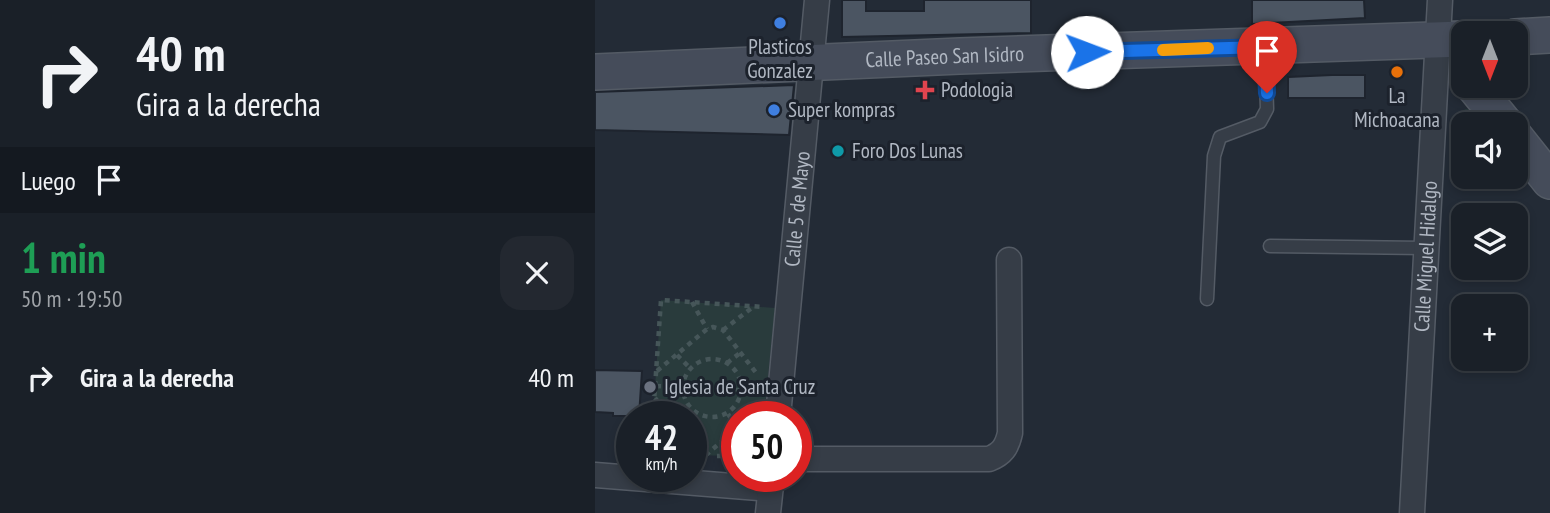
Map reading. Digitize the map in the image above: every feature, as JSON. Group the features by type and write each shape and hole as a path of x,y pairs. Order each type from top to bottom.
{"main road":[{"path":"1528,36 1550,35"},
{"name":"Calle Paseo San Isidro","path":"595,72 960,55 1451,40"},
{"path":"1484,98 1495,112"},
{"path":"1528,153 1550,181"}],"street":[{"name":"Calle 5 de Mayo","path":"779,401 817,0"},
{"name":"Calle Miguel Hidalgo","path":"1412,513 1425,248 1451,40 1440,0"},
{"path":"812,459 989,459 1000,455 1008,444 1010,433 1009,260"},
{"path":"595,475 770,493"}],"lane":[{"path":"1207,299 1214,156 1220,137 1260,122 1267,108 1265,47"},
{"path":"1270,246 1425,248"}],"path":[{"path":"654,401 661,300 775,308"},
{"path":"691,302 706,329"},
{"path":"723,330 753,307"},
{"path":"656,372 706,329 713,327 723,330 760,378"},
{"path":"726,363 740,353"},
{"path":"677,355 691,369"},
{"path":"686,401 684,380 691,369 705,360 715,359 726,363 737,373 741,390 738,401"},
{"path":"655,386 767,391"},
{"path":"654,397 657,401"},
{"path":"707,454 721,441"}],"shaded area":[{"path":"661,300 775,308 766,401 721,401 721,456 707,455 707,401 654,401"}],"building":[{"path":"842,0 866,0 866,11 924,11 924,0 1031,0 1031,33 842,37"},
{"path":"1252,0 1364,0 1365,18 1252,24"},
{"path":"1365,75 1365,98 1288,98 1288,77"},
{"path":"794,85 789,135 595,130 595,92"},
{"path":"595,370 642,371 640,401 616,401 616,416 613,416 613,413 595,412"}],"slow traffic":[{"path":"1163,50 1208,48"}],"place":[{"name":"Plasticos Gonzalez","path":"780,23"},
{"name":"La Michoacana","path":"1397,72"},
{"name":"Podologia","path":"925,90"},
{"name":"Super kompras","path":"774,110"},
{"name":"Foro Dos Lunas","path":"838,151"},
{"name":"Iglesia de Santa Cruz","path":"650,387"}],"route":[{"path":"1087,52 1265,47 1267,93"}]}
